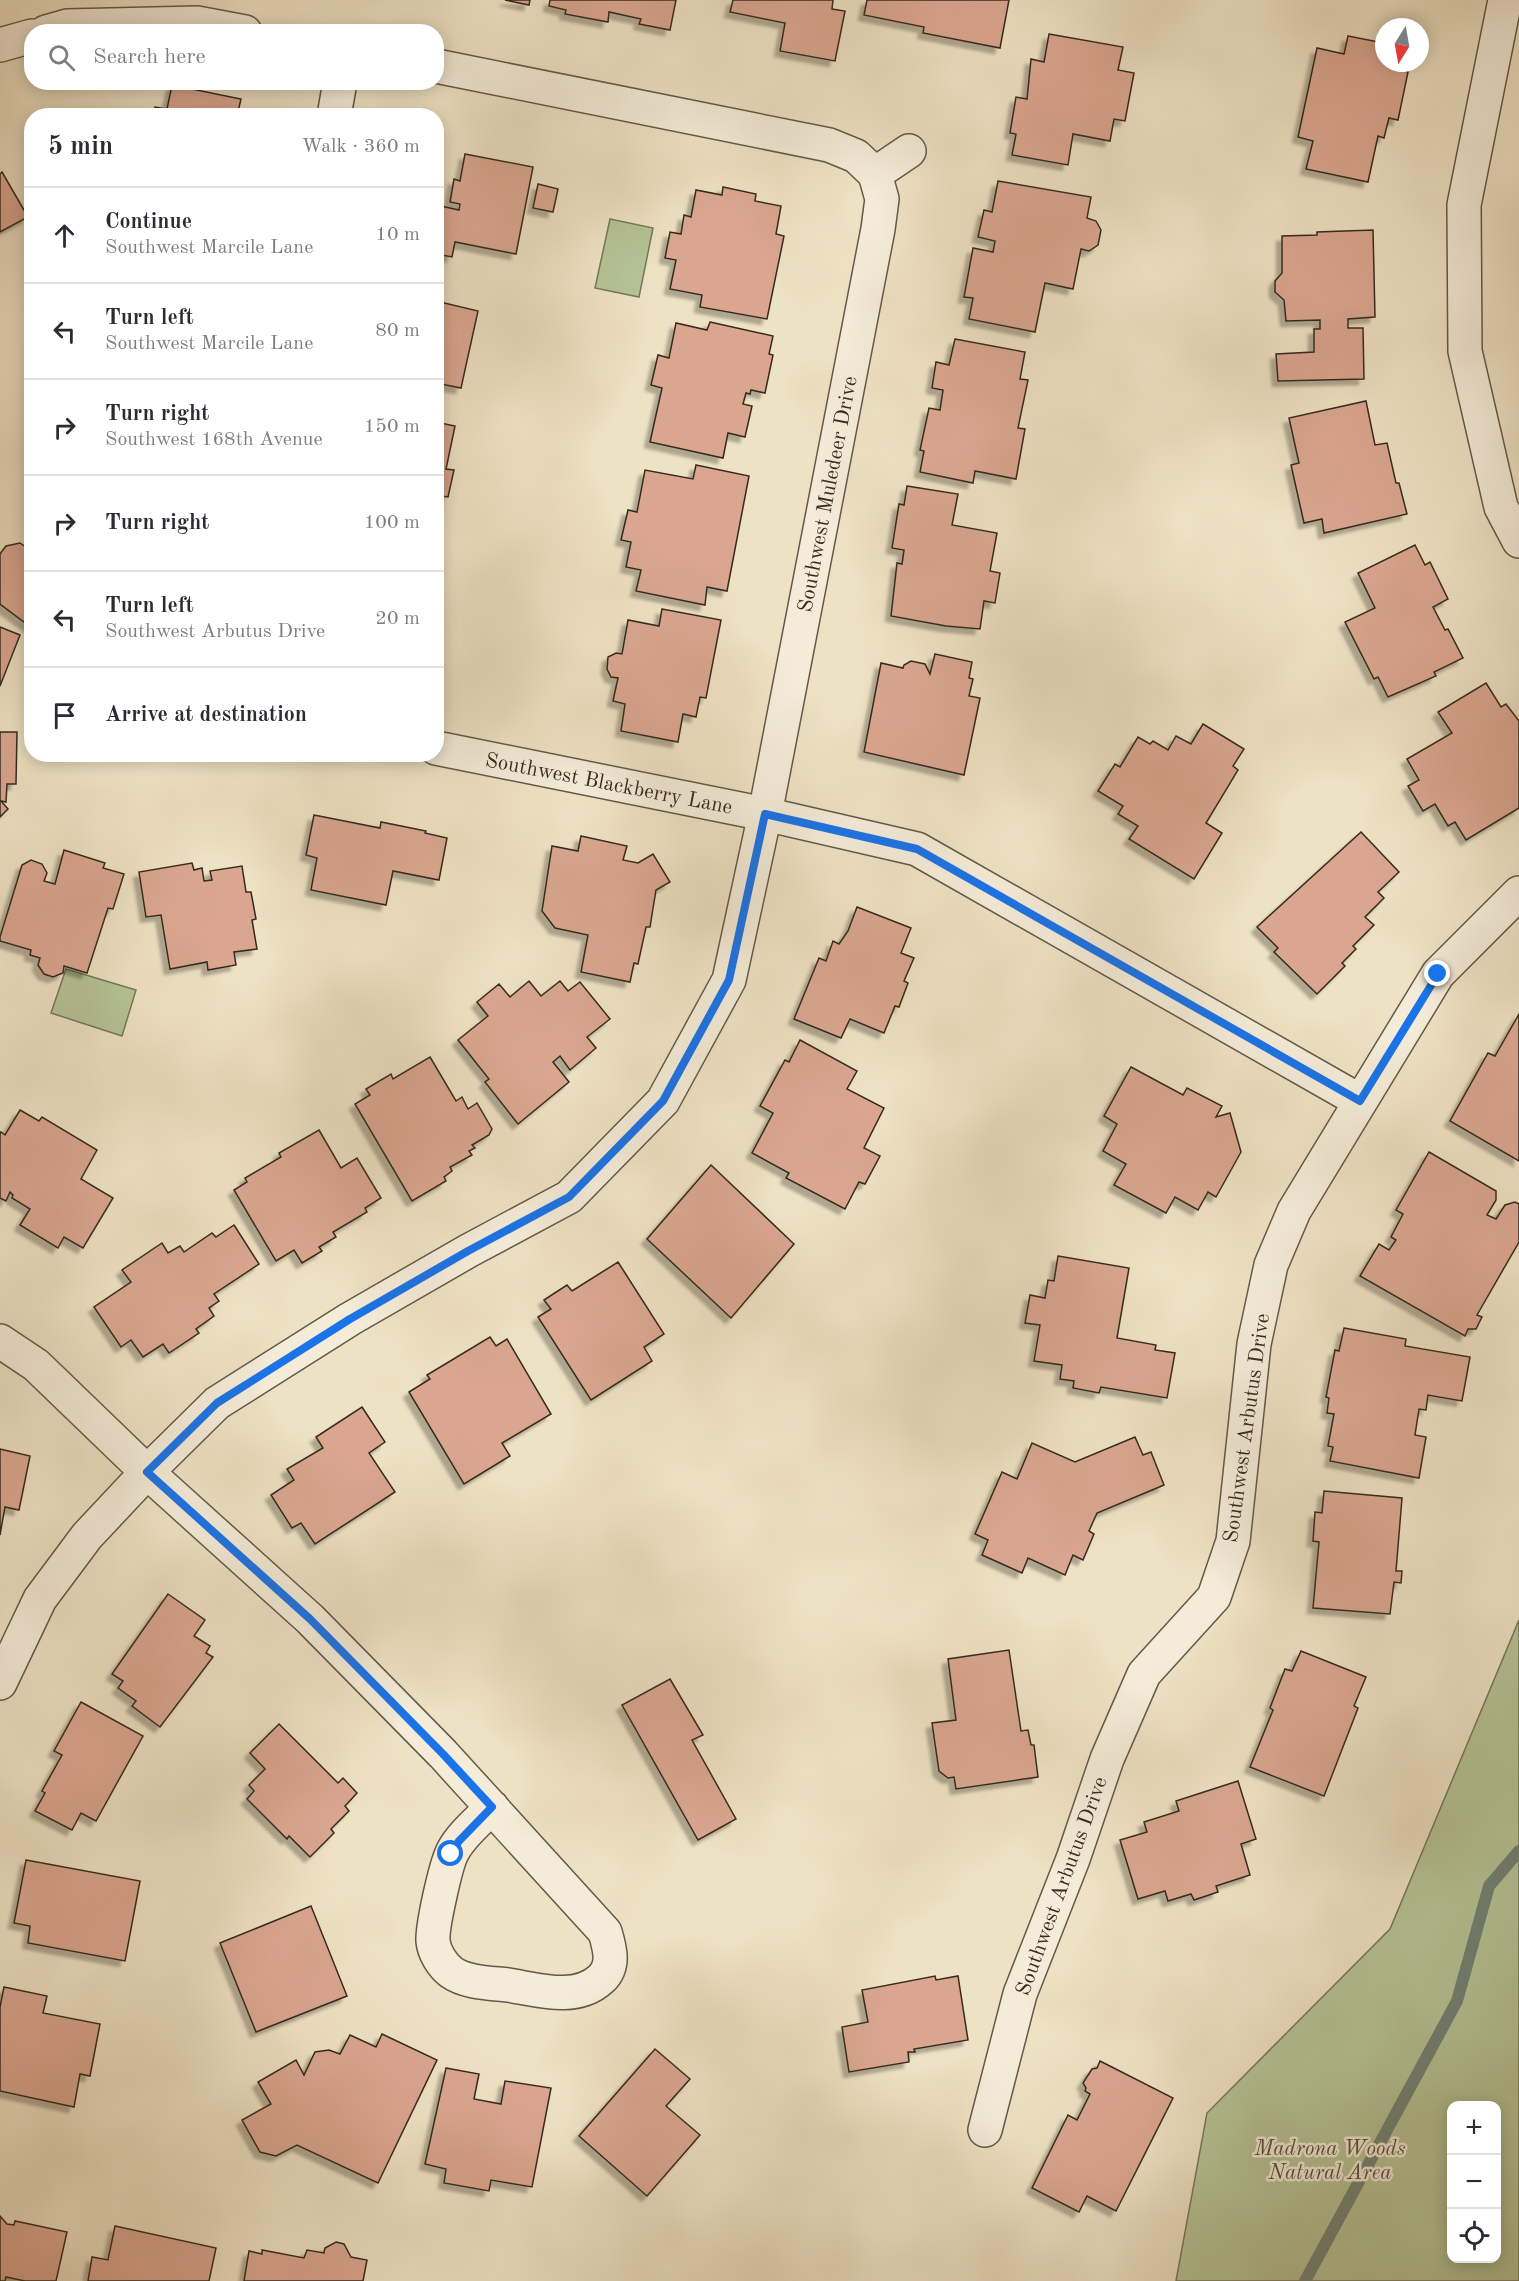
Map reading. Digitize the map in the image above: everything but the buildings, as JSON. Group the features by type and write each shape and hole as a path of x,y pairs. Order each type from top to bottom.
{"street":[{"path":"1505,0 1464,205 1465,351 1500,507 1519,541"},
{"path":"0,45 24,38"},
{"path":"444,68 829,145 856,156 875,174 909,151"},
{"path":"335,108 339,90"},
{"name":"Southwest Muledeer Drive","path":"0,1683 40,1599 87,1536 147,1472 217,1403 350,1319 468,1251 569,1197 663,1101 729,980 765,814 878,229 882,198 875,174"},
{"name":"Southwest Blackberry Lane","path":"444,750 765,814 917,849 1360,1101"},
{"name":"Southwest Arbutus Drive","path":"985,2130 1020,1994 1073,1859 1107,1759 1144,1674 1214,1597 1233,1541 1254,1344 1271,1265 1294,1211 1438,974 1519,893"},
{"path":"0,1341 36,1365 147,1472 310,1619 492,1807 605,1932 611,1950 610,1965 603,1977 591,1987 576,1992 555,1993 471,1980 451,1972 439,1960 433,1941 446,1868 459,1841 492,1807"}],"green space":[{"path":"610,219 653,228 639,297 595,288"},
{"path":"66,969 136,990 122,1036 51,1013"},
{"name":"Madrona Woods Natural Area","path":"1519,1620 1519,2281 1176,2281 1207,2113 1390,1929"}],"waterway":[{"path":"1305,2281 1457,2001 1489,1886 1519,1851"}],"route":[{"path":"451,1854 459,1841 492,1807 310,1619 147,1472 217,1403 350,1319 468,1251 569,1197 663,1101 729,980 765,814 917,849 1360,1101 1438,974"}]}
